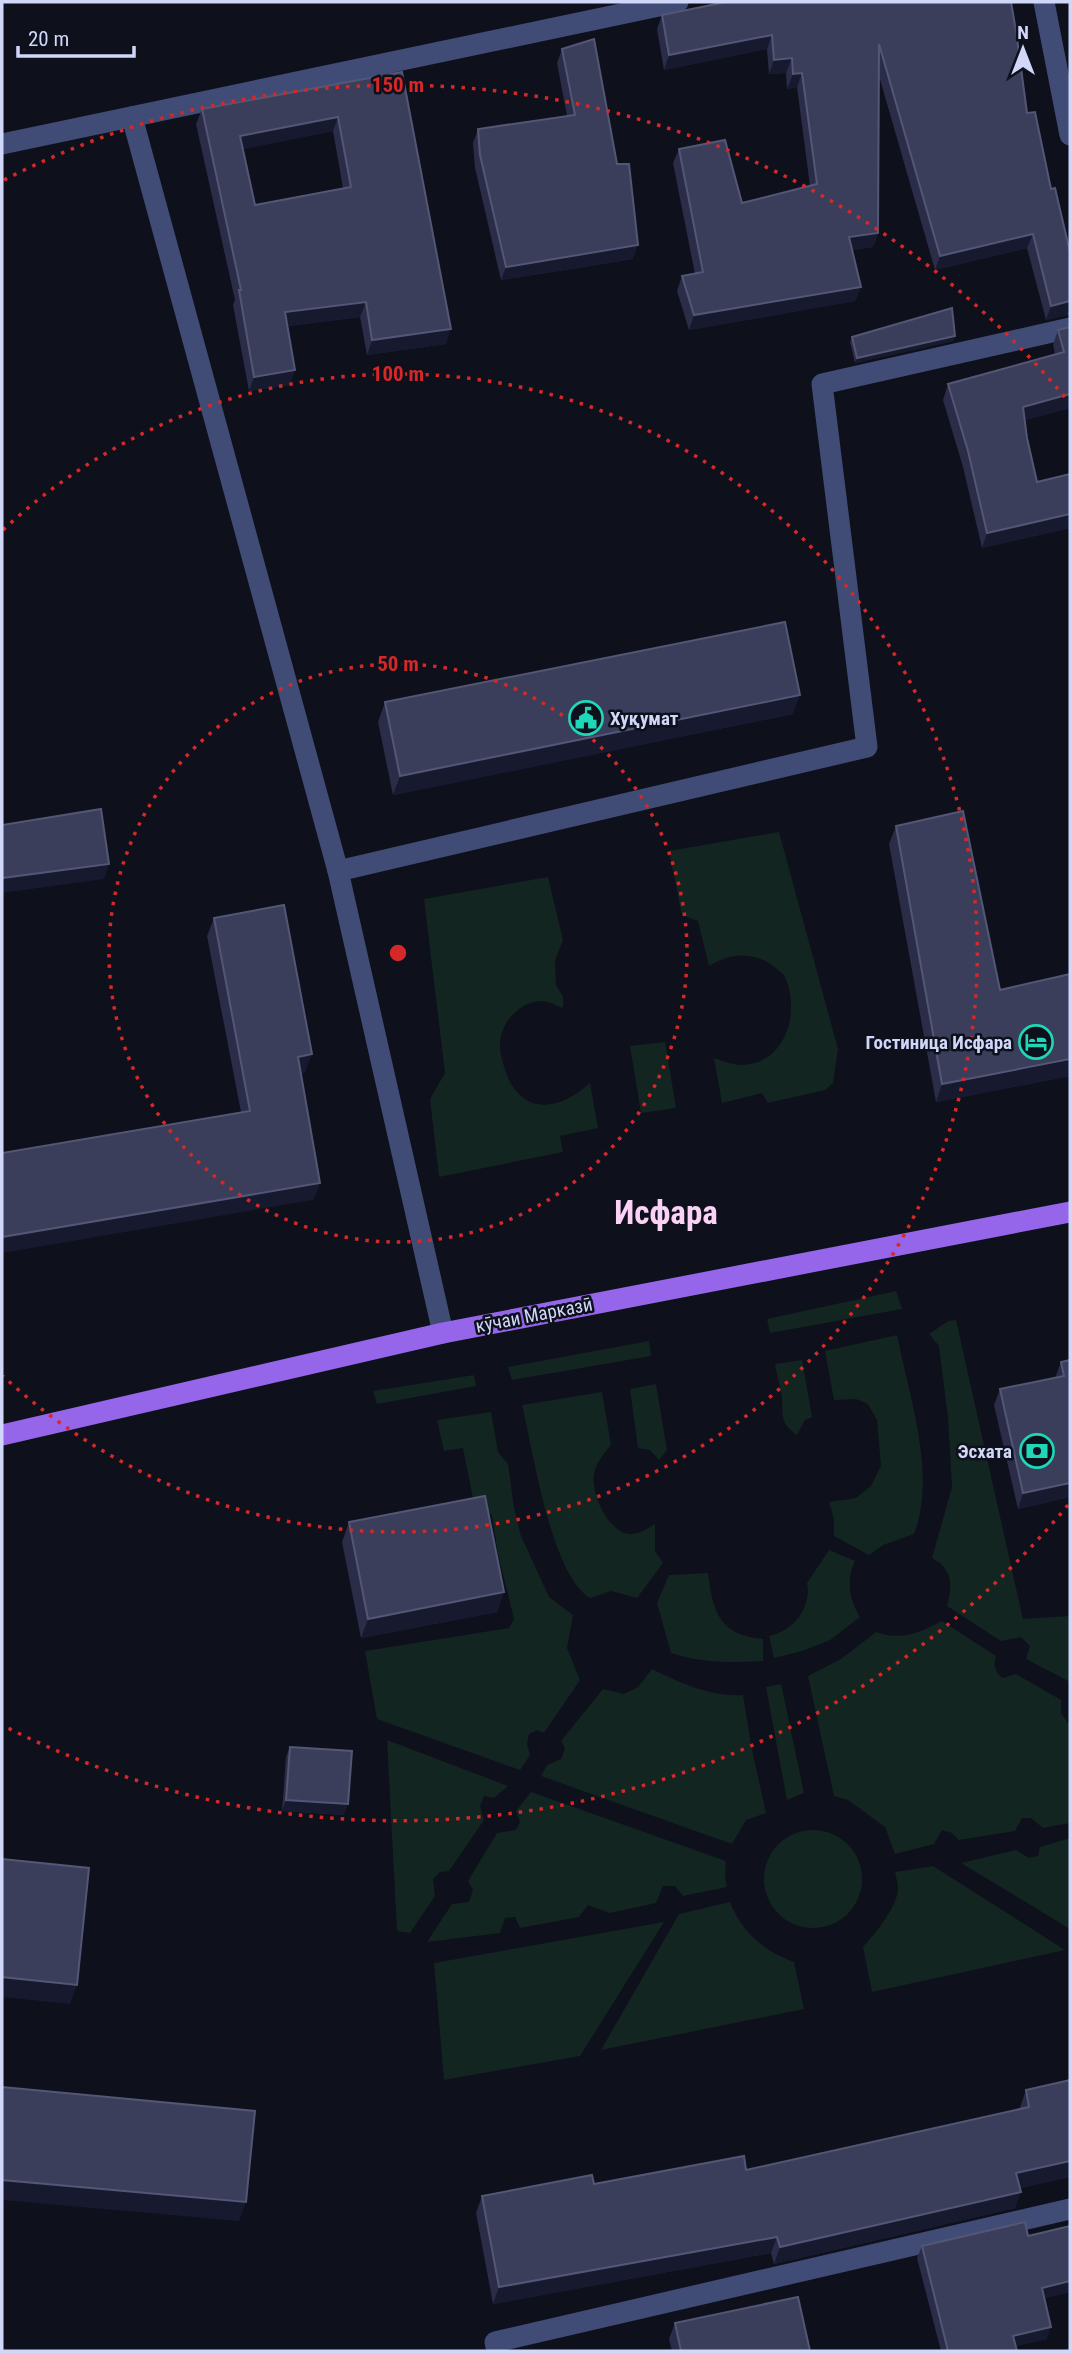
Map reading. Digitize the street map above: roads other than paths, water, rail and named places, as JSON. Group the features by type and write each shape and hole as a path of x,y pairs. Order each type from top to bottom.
{"main road":[{"name":"кӯчаи Марказӣ","path":"2,1435 443,1333 1070,1212"}],"street":[{"path":"2,144 618,8 678,2"},
{"path":"1044,2 1070,135"},
{"path":"132,117 338,871 443,1333"},
{"path":"338,871 867,747 822,384 1070,328"},
{"path":"497,2351 495,2342 1070,2209"}],"place":[{"name":"Хуқумат","path":"586,718"},
{"name":"Гостиница Исфара","path":"1036,1042"},
{"name":"Эсхата","path":"1037,1451"}],"district":[{"name":"Исфара","path":"666,1212"}]}
